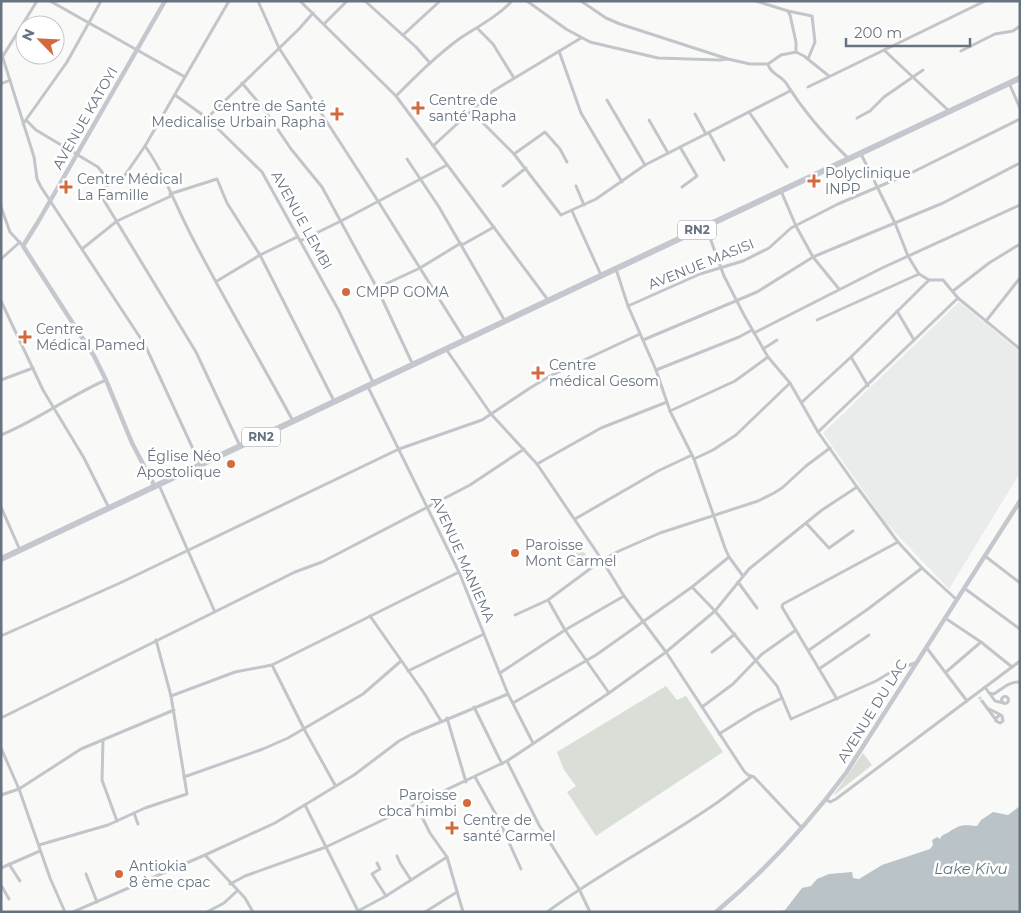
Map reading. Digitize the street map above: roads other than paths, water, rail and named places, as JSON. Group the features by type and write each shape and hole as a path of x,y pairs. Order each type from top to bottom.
{"highway":[{"name":"RN2","path":"1,560 1020,78"}],"street":[{"path":"37,1 2,54 34,157 37,180 145,345 200,465"},
{"path":"50,1 185,77"},
{"path":"23,124 66,62 101,1"},
{"name":"AVENUE KATOYI","path":"21,244 50,202 165,1"},
{"path":"228,1 145,146 125,175 104,188 100,194 196,352 240,446"},
{"path":"258,1 279,48 465,340"},
{"path":"300,1 396,96 549,301"},
{"path":"324,24 347,1"},
{"path":"403,36 440,1"},
{"path":"396,96 430,63 458,40 502,11 512,1"},
{"path":"527,1 566,29 582,38 604,46 658,58 728,59"},
{"path":"581,1 606,18 620,24 728,59 750,64 768,64 781,55 796,52 829,76"},
{"path":"756,1 812,16 815,42 808,59"},
{"path":"808,87 985,1"},
{"path":"367,2 430,63"},
{"path":"788,11 796,42 796,52"},
{"path":"207,118 313,13"},
{"path":"961,51 995,34 1013,31 1020,26"},
{"path":"477,28 496,49 514,78"},
{"path":"433,146 493,91 582,38"},
{"path":"884,50 949,111"},
{"path":"559,51 581,113 622,182"},
{"path":"768,64 769,69 785,82 821,131 849,159"},
{"path":"857,118 870,111 884,97 924,70"},
{"path":"1,84 10,80"},
{"path":"242,83 264,109 291,150 318,181 378,288 413,365"},
{"path":"1009,83 1020,108"},
{"path":"471,111 526,168 559,215 584,205 622,182 645,165 790,91"},
{"name":"AVENUE LEMBI","path":"175,95 207,118 262,172 339,311 371,385"},
{"path":"607,100 645,165"},
{"path":"749,112 787,167"},
{"path":"695,114 724,160"},
{"name":"AVENUE MASISI","path":"628,306 700,274 743,261 769,248 784,233 838,204 913,172 1020,119"},
{"path":"27,120 36,130 98,166 111,184"},
{"path":"649,120 668,153"},
{"path":"514,154 546,132 560,149 567,162"},
{"path":"145,146 157,163 171,195 216,281 293,422"},
{"path":"680,147 697,176 682,187"},
{"path":"861,153 908,256 919,274 929,280 943,280 958,298 1020,349"},
{"path":"407,159 439,207 506,321"},
{"path":"643,340 757,292 813,257 943,203 1020,163"},
{"path":"216,281 260,255 341,221 447,165"},
{"path":"503,186 526,168"},
{"path":"82,249 117,221 171,195 217,179 227,203 260,255 335,402"},
{"path":"576,186 584,205"},
{"path":"781,191 796,226 813,257 839,289"},
{"path":"656,370 753,331 908,256 1020,205"},
{"path":"1,207 10,232 21,244 94,356 128,434 157,486 215,612"},
{"path":"572,211 601,276"},
{"path":"378,288 420,268 494,227"},
{"path":"706,227 721,269 736,301 768,357 790,383 818,432 898,542 956,600"},
{"path":"1,259 21,244"},
{"path":"953,291 989,263 1020,244"},
{"path":"616,269 628,306 656,370 670,411 693,457 729,557 743,576"},
{"path":"817,320 919,274"},
{"path":"986,321 1020,278"},
{"path":"802,402 929,280"},
{"path":"818,432 958,298"},
{"path":"1,301 53,408 84,458 109,509"},
{"path":"897,311 914,340"},
{"path":"1,636 120,583 399,449 473,424 550,376 640,334"},
{"path":"763,349 777,340"},
{"path":"446,350 491,414 537,464 624,596 666,652 744,771 752,776 802,828"},
{"path":"670,411 735,381 768,357"},
{"path":"851,357 868,386"},
{"path":"1,380 34,368"},
{"path":"1,436 22,426 84,389 106,380"},
{"path":"575,520 658,471 713,450 736,435 790,383"},
{"name":"AVENUE MANIEMA","path":"371,385 399,449 459,572 508,694 533,743"},
{"path":"537,464 601,428 667,402"},
{"path":"515,615 548,600 602,560 660,533 758,501 774,493 830,448"},
{"path":"1,718 295,572 322,562 476,481 524,449"},
{"path":"230,884 246,876 326,847 416,806 507,761 609,693 666,652 715,611 743,576 822,510 857,487"},
{"name":"AVENUE DU LAC","path":"716,912 752,880 802,828 846,773 1020,501"},
{"path":"1,507 20,550"},
{"path":"806,523 829,548 853,531"},
{"path":"836,699 809,650 782,607 784,603 898,542"},
{"path":"985,556 1019,582"},
{"path":"513,703 586,661 643,623 729,557"},
{"path":"809,650 922,568"},
{"path":"171,696 235,672 272,665 459,572"},
{"path":"738,582 757,608"},
{"path":"692,587 735,634 777,686 791,719 892,672 916,663"},
{"path":"964,588 1020,629"},
{"path":"500,673 565,630 624,596"},
{"path":"548,600 565,630 609,693"},
{"path":"370,616 441,721"},
{"path":"945,618 981,642 1012,667"},
{"path":"702,707 733,684 756,659 796,630"},
{"path":"408,671 484,634"},
{"path":"712,652 735,634"},
{"path":"819,669 869,636"},
{"path":"39,845 117,822 134,813 187,794 174,710 156,640"},
{"path":"946,672 981,642"},
{"path":"926,646 968,701"},
{"path":"184,777 270,746 304,729 363,694 401,661"},
{"path":"826,800 830,802 836,799 978,695 985,687 1020,661"},
{"path":"272,665 335,785"},
{"path":"992,694 1008,684 1020,682"},
{"path":"985,687 996,701 1004,704 1007,703 1008,700 1004,697 992,694"},
{"path":"73,912 275,823 354,775 399,741 447,718 508,694"},
{"path":"719,734 754,712 782,698"},
{"path":"982,702 986,708 996,721 1000,723 1003,721 1003,717 986,708"},
{"path":"474,707 502,764"},
{"path":"1,796 19,788 81,749 174,710"},
{"path":"996,721 996,717 1000,715"},
{"path":"447,718 466,782"},
{"path":"102,740 102,780 117,822"},
{"path":"1,748 19,788 53,887 65,912"},
{"path":"507,761 539,825 579,889 590,912"},
{"path":"550,911 579,889 719,802 752,776"},
{"path":"475,777 499,820 521,869"},
{"path":"305,806 358,912 447,857"},
{"path":"416,806 430,833 447,857 463,912"},
{"path":"134,813 138,824"},
{"path":"1,868 40,851"},
{"path":"205,855 230,884 249,902 253,912"},
{"path":"397,856 411,880"},
{"path":"377,863 380,869 372,874 386,896"},
{"path":"9,864 20,881"},
{"path":"86,874 97,902"},
{"path":"1,885 9,899"},
{"path":"207,912 224,903 237,891"},
{"path":"425,912 457,892"},
{"path":"85,907 87,912"}],"water":[{"name":"Lake Kivu","path":"1020,806 1020,912 778,912 785,910 802,888 811,886 817,879 829,874 852,872 853,878 859,879 882,865 930,849 933,845 932,840 937,837 940,839 942,835 959,826 977,826 981,820 993,812 1008,815"}],"tunnel":[{"path":"979,697 982,701"}],"place":[{"name":"Centre de santé Rapha","path":"418,108"},
{"name":"Centre de Santé Medicalise Urbain Rapha","path":"337,114"},
{"name":"Polyclinique INPP","path":"814,181"},
{"name":"Centre Médical La Famille","path":"66,187"},
{"name":"CMPP GOMA","path":"346,292"},
{"name":"Centre Médical Pamed","path":"25,337"},
{"name":"Centre médical Gesom","path":"538,373"},
{"name":"Église Néo Apostolique","path":"231,464"},
{"name":"Paroisse Mont Carmel","path":"515,553"},
{"name":"Paroisse cbca himbi","path":"467,803"},
{"name":"Centre de santé Carmel","path":"452,828"},
{"name":"Antiokia 8 ème cpac","path":"119,874"}]}
